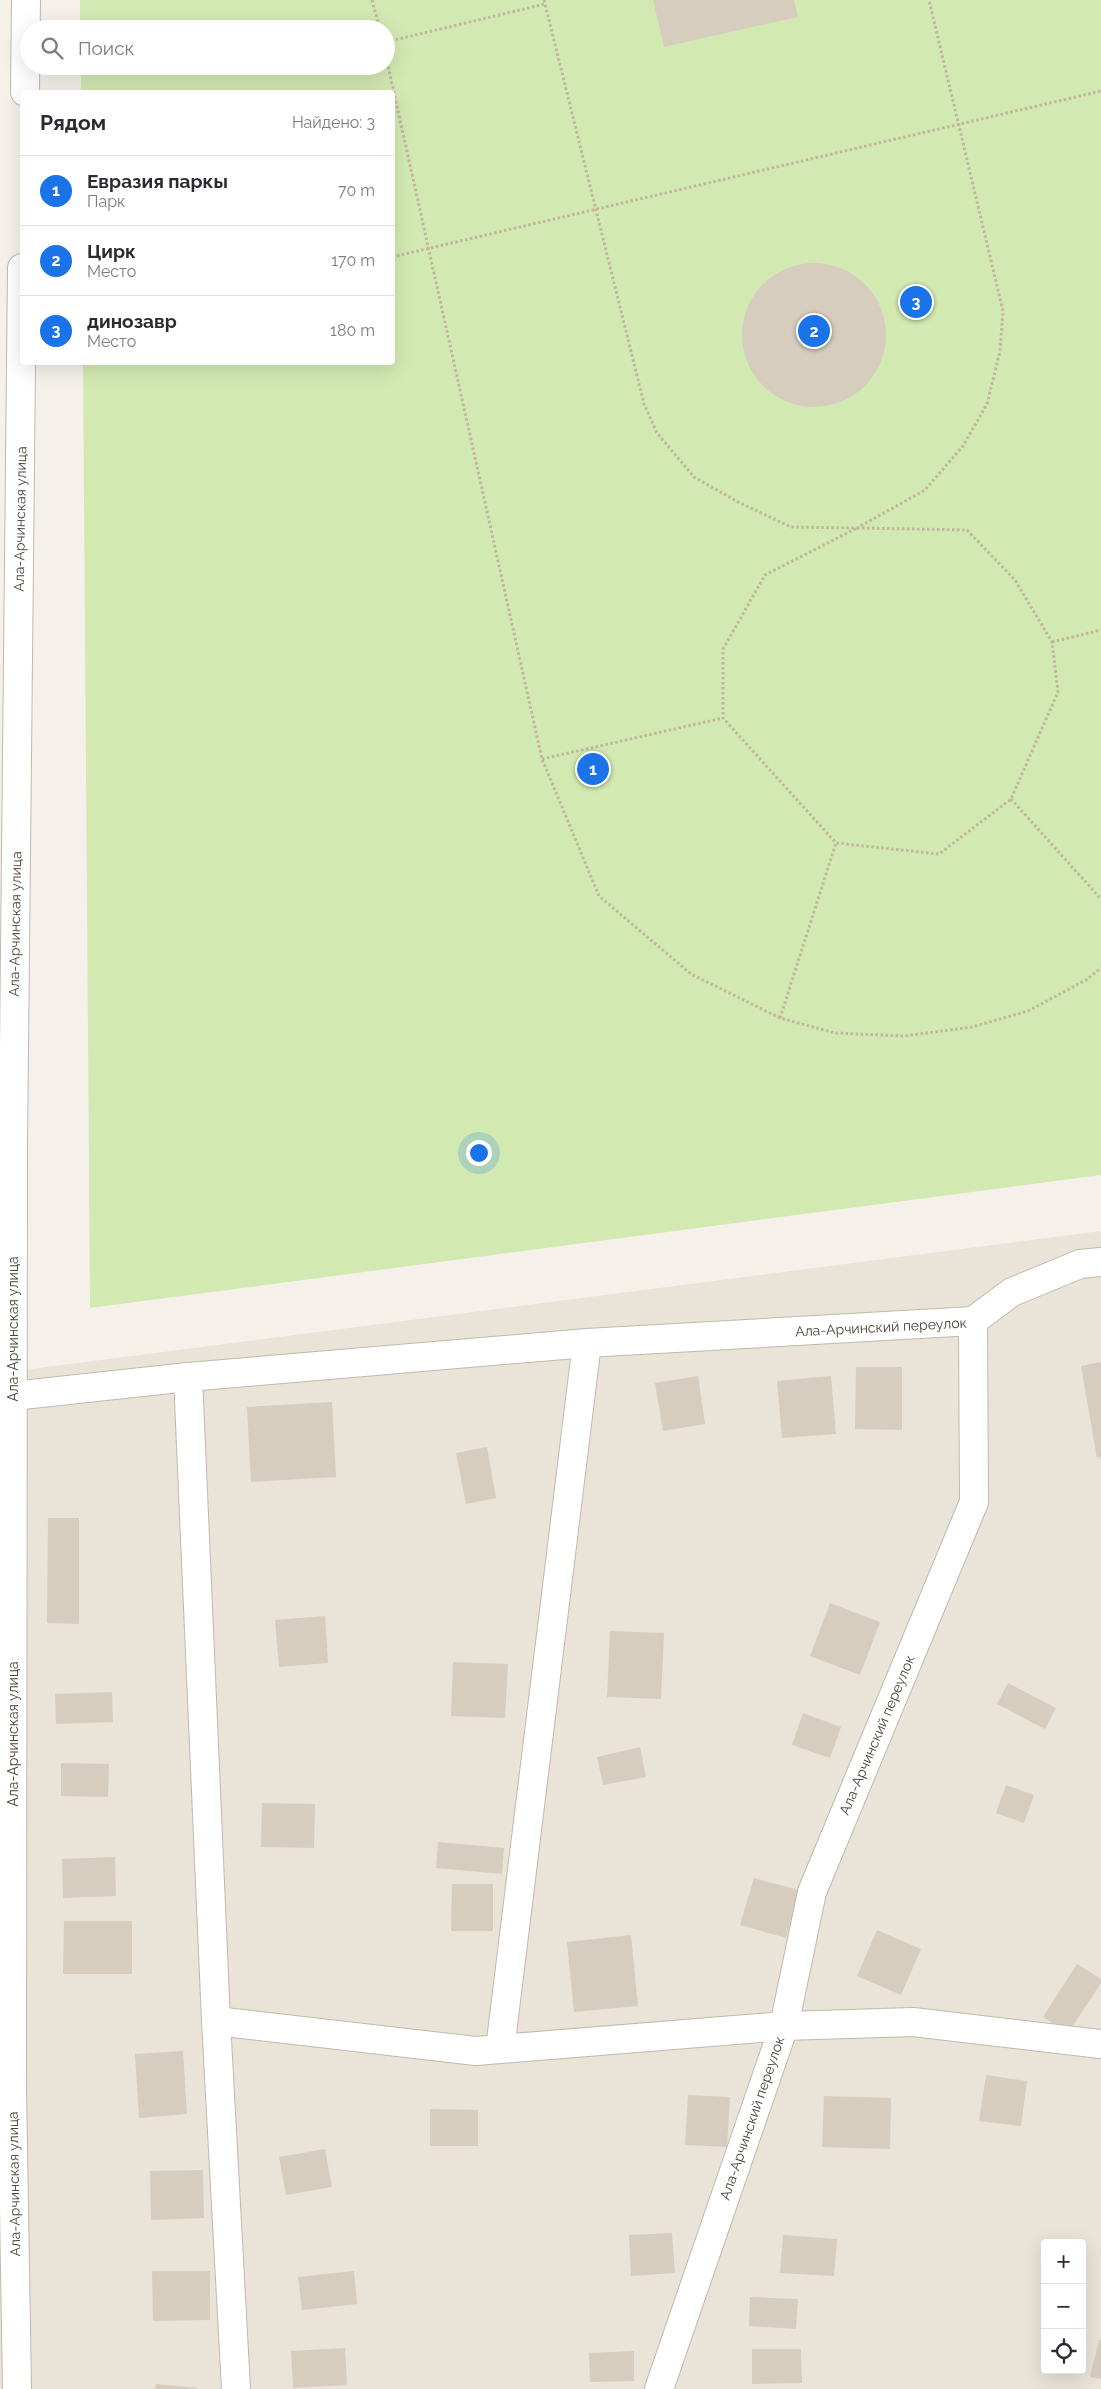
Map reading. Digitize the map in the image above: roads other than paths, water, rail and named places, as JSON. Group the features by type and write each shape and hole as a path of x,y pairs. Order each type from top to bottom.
{"street":[{"path":"26,0 26,20"},
{"path":"25,75 25,90"},
{"name":"Ала-Арчинская улица","path":"18,2389 6,2085 21,365"},
{"path":"973,1321 1012,1292 1080,1264 1101,1262"},
{"name":"Ала-Арчинский переулок","path":"13,1396 188,1377 586,1344 973,1321 974,1502 812,1892 784,2026 659,2389"},
{"path":"500,2049 586,1344"},
{"path":"188,1377 216,2022 236,2389"},
{"path":"216,2022 476,2051 784,2026 913,2022 1101,2044"}],"place":[{"name":"динозавр","path":"916,302"},
{"name":"Цирк","path":"814,331"},
{"name":"Евразия паркы","path":"593,769"}]}
